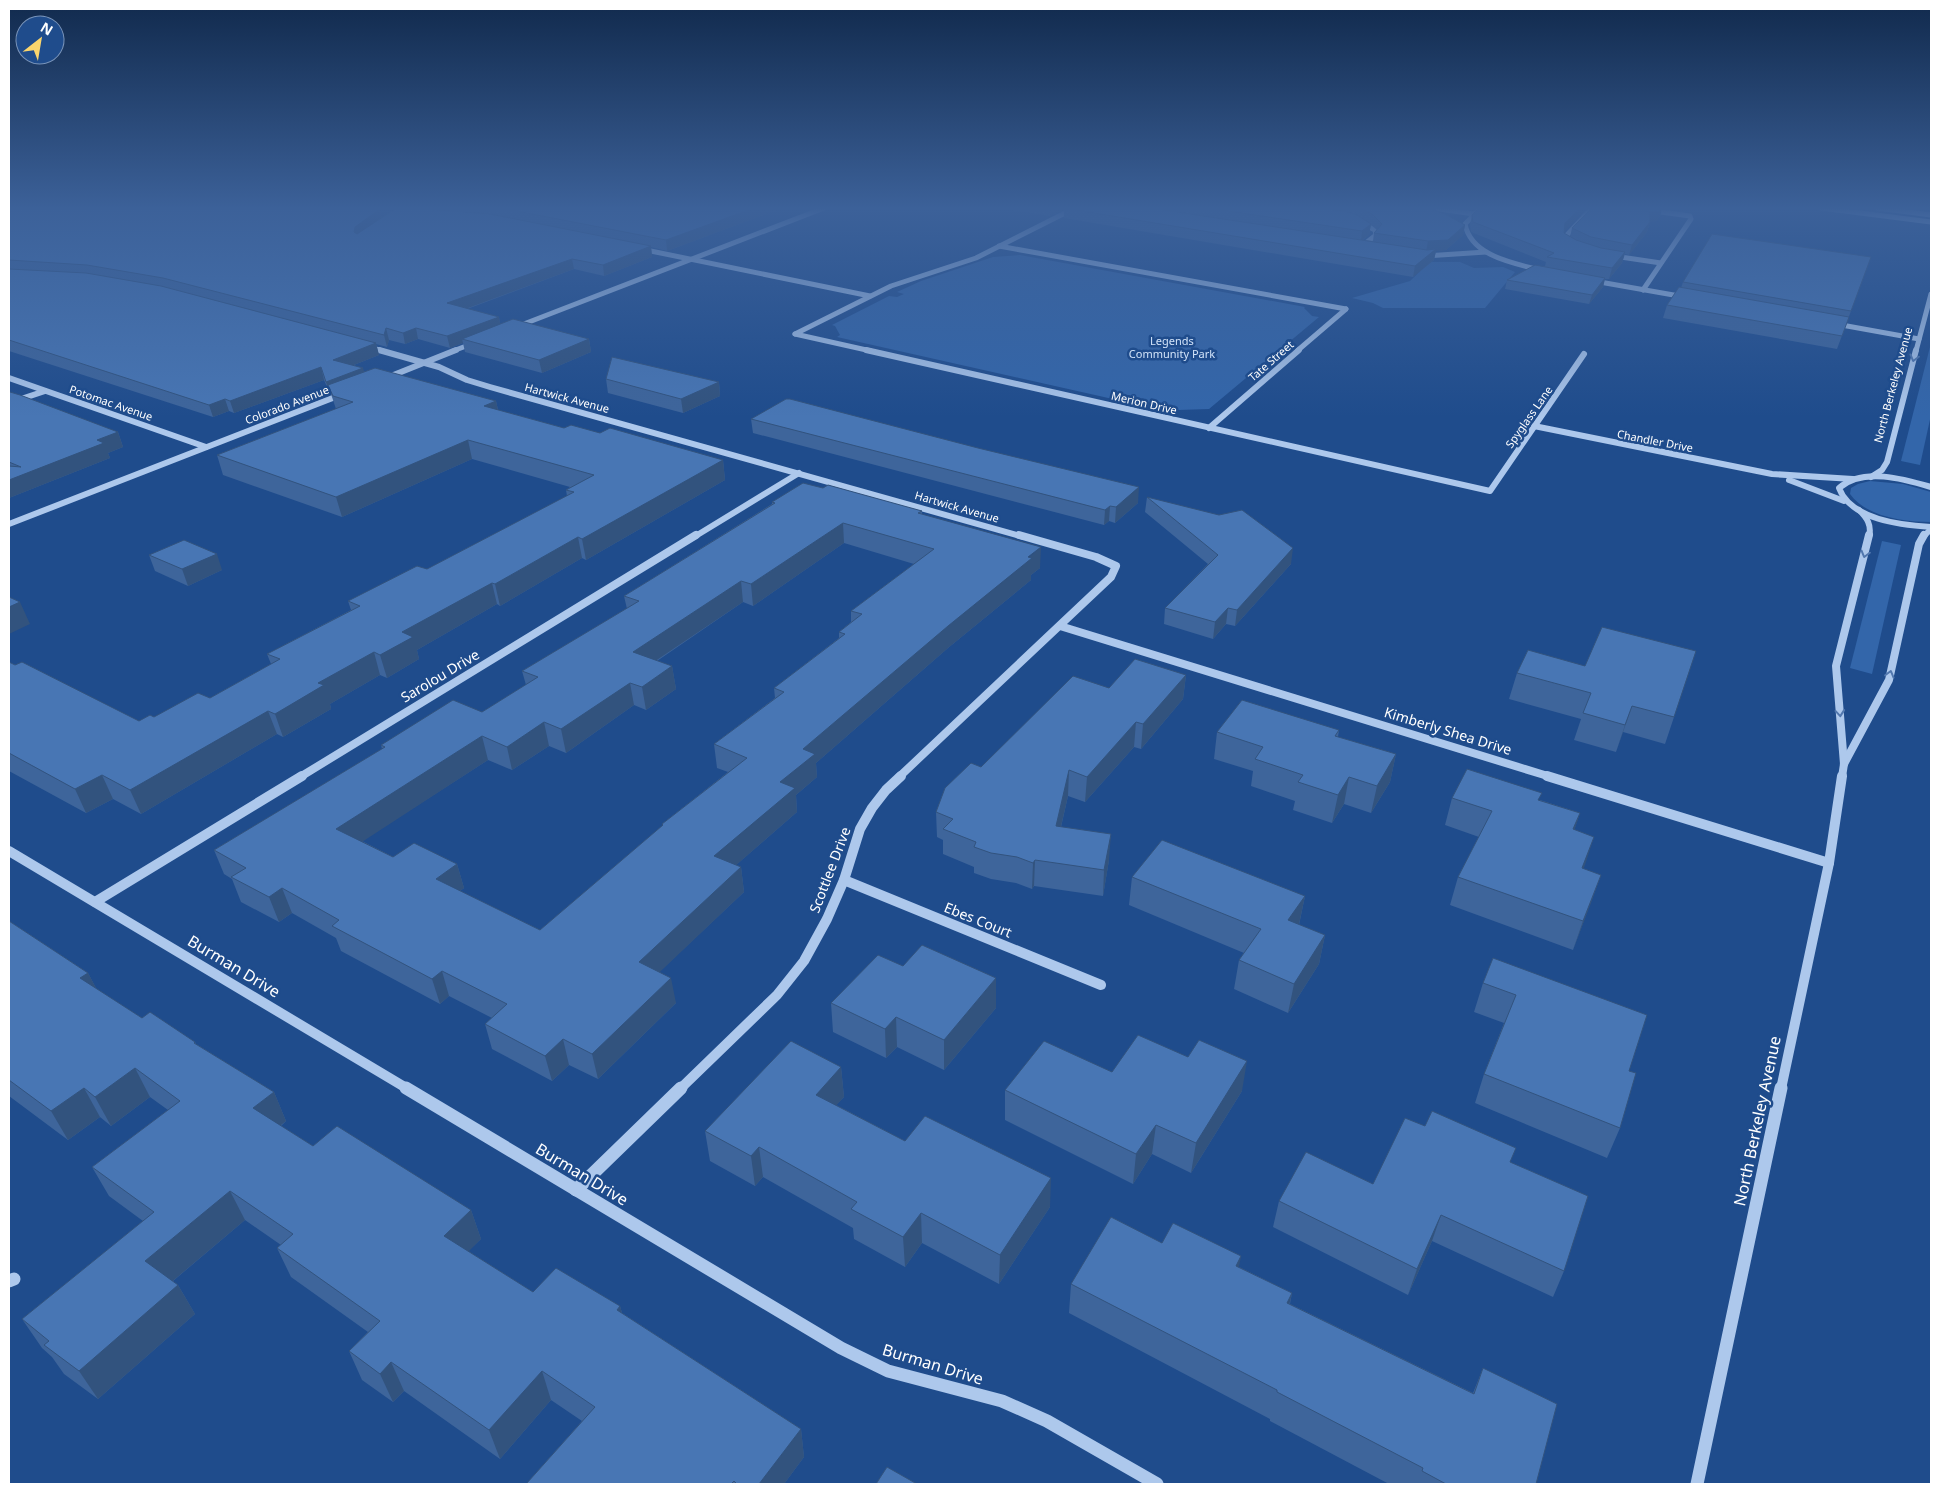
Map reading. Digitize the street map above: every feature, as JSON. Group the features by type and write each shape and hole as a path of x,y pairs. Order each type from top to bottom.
{"street":[{"path":"507,330 642,278"},
{"path":"781,278 870,296 912,278"},
{"path":"1173,278 1346,309"},
{"path":"1643,290 1652,278"},
{"path":"1587,280 1691,298"},
{"name":"North Berkeley Avenue","path":"1871,477 1882,470 1887,462 1931,294"},
{"name":"Merion Drive","path":"870,296 795,334 1490,491"},
{"name":"Tate Street","path":"1209,428 1346,309"},
{"path":"1833,324 1919,339"},
{"path":"380,380 480,341"},
{"name":"Hartwick Avenue","path":"356,344 425,362 490,387 1096,557 1116,566"},
{"name":"Spyglass Lane","path":"1490,491 1584,354"},
{"name":"Potomac Avenue","path":"9,378 206,447"},
{"name":"Colorado Avenue","path":"9,524 352,390"},
{"path":"9,403 45,391"},
{"name":"Chandler Drive","path":"1534,426 1772,474 1853,479 1871,477 1899,479 1931,488"},
{"name":"Sarolou Drive","path":"95,902 799,473"},
{"name":"Chandler Drive","path":"1772,474 1847,502 1860,510 1895,522 1931,528"},
{"path":"1847,502 1842,497 1839,488 1846,481 1853,479"},
{"name":"North Berkeley Avenue","path":"1697,1484 1829,863 1844,764 1836,666 1871,529 1867,518 1860,510"},
{"name":"North Berkeley Avenue","path":"1844,764 1889,680 1919,544 1931,528"},
{"name":"Scottlee Drive","path":"576,1190 777,995 804,961 827,919 844,880 860,829 872,808 886,790 1111,577 1116,566"},
{"name":"Kimberly Shea Drive","path":"1060,626 1829,863"},
{"name":"Burman Drive","path":"9,851 841,1348 888,1371 1011,1405 1047,1421 1157,1484"},
{"name":"Ebes Court","path":"844,880 1101,985"}],"green space":[{"name":"Legends Community Park","path":"931,278 1144,278 1305,307 1312,316 1319,317 1209,409 1178,410 1175,413 837,337 840,335 835,326 832,325 889,296 897,297 904,294 897,292"},
{"path":"1414,278 1510,278 1485,308 1383,308 1373,303 1352,298 1410,281"},
{"path":"1931,343 1931,415 1920,465 1901,461"},
{"path":"1870,481 1903,484 1931,492 1931,522 1887,517 1857,502 1850,494 1851,488"},
{"path":"1882,541 1901,545 1872,674 1850,668"}],"building":[{"path":"9,278 113,278 161,286 376,343 333,360 363,368 326,382 321,367 230,401 225,399 209,405 9,340"},
{"path":"161,278 519,278 447,303 499,317 447,336 416,328 403,333 386,328 384,335"},
{"path":"1511,278 1605,278 1592,295 1507,280"},
{"path":"1686,278 1863,278 1851,311 1683,282"},
{"path":"1679,287 1849,317 1842,336 1667,305"},
{"path":"513,319 589,339 539,360 462,339"},
{"path":"612,357 719,382 681,399 606,379"},
{"path":"375,368 496,401 484,406 564,428 571,425 600,433 610,428 723,460 582,539 578,537 495,584 492,583 402,632 413,637 380,655 374,652 318,683 324,685 275,714 268,711 130,790 102,775 75,789 9,753 9,662 15,665 22,662 139,721 150,715 154,717 198,693 210,698 280,659 267,654 360,606 348,601 417,566 427,569 574,492 566,490 594,475 468,440 336,497 217,455 353,402 333,396 328,385"},
{"path":"9,392 118,432 97,440 104,443 9,480 9,466 21,467 9,462"},
{"path":"786,399 1139,487 1116,507 1110,506 1105,510 751,419"},
{"path":"803,483 823,488 828,485 922,511 918,513 1041,547 1028,557 1032,558 948,626 803,749 815,754 780,782 795,788 714,856 741,867 639,962 671,978 592,1054 563,1039 545,1056 485,1024 507,1004 442,971 432,979 332,926 339,920 282,888 269,897 231,877 246,868 214,850 385,747 381,745 453,700 482,712 538,677 522,671 639,601 624,596 775,503 772,502","holes":["843,523 934,549 851,611 862,614 839,632 845,634 774,688 784,692 714,744 747,758 662,824 540,930 436,879 457,864 414,843 393,857 336,829 482,736 507,747 544,722 561,729 630,683 642,687 672,666 633,652 741,581 751,584"]},
{"path":"1147,497 1219,515 1242,510 1293,548 1237,610 1228,608 1215,622 1165,608 1218,555"},
{"path":"184,540 217,554 182,569 149,555"},
{"path":"9,597 20,602 9,607"},
{"path":"1602,627 1696,651 1674,717 1632,706 1625,725 1583,713 1591,693 1517,673 1528,650 1585,666"},
{"path":"1135,659 1186,675 1143,724 1136,722 1087,777 1069,770 1056,826 1111,834 1104,870 1035,860 1033,863 1017,857 991,853 974,847 976,842 943,829 953,819 936,812 945,788 971,763 981,767 1073,676 1109,688"},
{"path":"1242,700 1339,730 1335,736 1396,754 1377,786 1349,777 1338,795 1298,782 1303,775 1255,759 1263,747 1217,732"},
{"path":"1467,769 1542,793 1538,800 1580,813 1573,829 1594,837 1582,868 1601,875 1583,921 1458,877 1492,811 1452,798"},
{"path":"1162,840 1305,896 1288,920 1325,935 1294,984 1239,960 1261,929 1132,877"},
{"path":"9,921 88,973 80,978 142,1018 150,1012 194,1043 274,1092 253,1108 313,1146 337,1126 471,1210 444,1236 533,1292 556,1268 620,1306 617,1310 801,1429 759,1484 737,1484 734,1481 731,1484 529,1484 527,1483 595,1407 542,1371 489,1430 391,1362 380,1374 349,1351 380,1321 277,1248 293,1234 230,1191 145,1261 178,1285 79,1371 44,1345 49,1341 22,1319 154,1212 92,1167 180,1101 135,1068 95,1097 84,1088 51,1111 9,1080"},
{"path":"922,945 996,978 944,1040 896,1017 885,1029 831,1003 878,955 903,966"},
{"path":"1493,958 1647,1015 1629,1071 1636,1073 1620,1128 1484,1074 1516,995 1483,983"},
{"path":"1138,1035 1188,1057 1199,1040 1247,1061 1196,1143 1156,1125 1136,1154 1005,1090 1044,1041 1112,1072"},
{"path":"791,1041 841,1067 816,1095 905,1141 925,1116 1051,1178 1000,1255 921,1213 903,1237 851,1209 857,1202 759,1147 751,1156 705,1131"},
{"path":"1432,1111 1516,1148 1510,1162 1588,1196 1564,1271 1441,1215 1417,1269 1279,1201 1306,1152 1373,1184 1405,1118 1425,1126"},
{"path":"1111,1217 1162,1243 1173,1223 1241,1256 1236,1266 1292,1293 1287,1303 1474,1394 1483,1368 1557,1404 1536,1484 1446,1484 1422,1471 1423,1468 1277,1392 1277,1390 1071,1284"},
{"path":"887,1467 917,1484 876,1484"}]}
